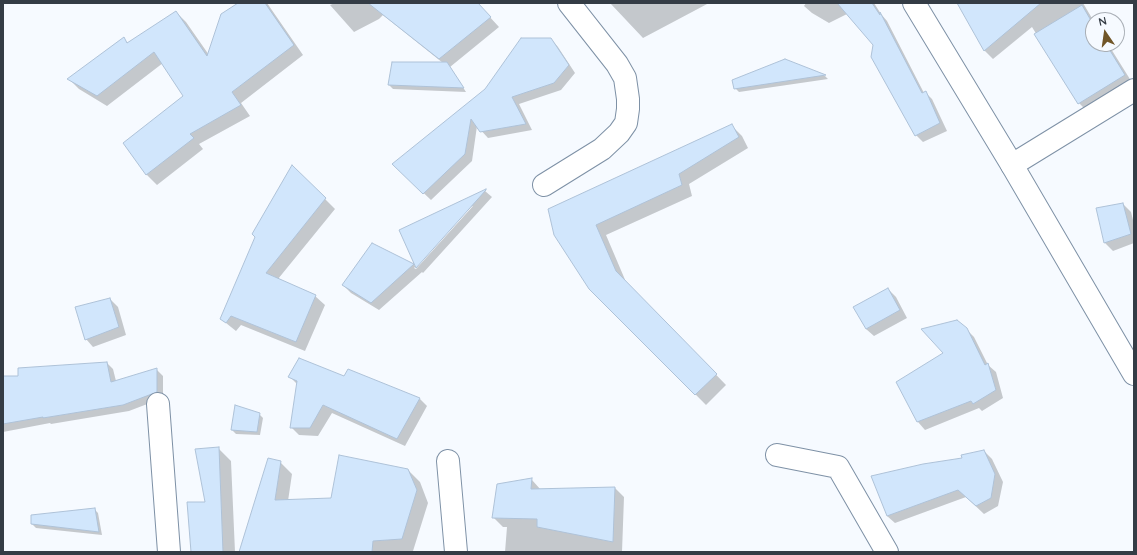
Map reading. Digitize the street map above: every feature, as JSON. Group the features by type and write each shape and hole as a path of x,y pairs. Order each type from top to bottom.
{"street":[{"path":"544,185 602,149 619,133 626,123 628,100 625,78 617,64 569,3"},
{"path":"914,3 1012,165 1134,374"},
{"path":"1012,165 1134,90"},
{"path":"158,404 169,552"},
{"path":"777,455 838,467 887,552"},
{"path":"448,461 456,552"}],"building":[{"path":"238,3 265,3 294,45 232,92 241,105 190,134 194,138 146,175 123,143 183,96 154,52 97,96 67,79 124,37 127,43 176,11 207,56 221,14"},
{"path":"368,3 478,3 491,17 439,59"},
{"path":"837,3 872,3 880,15 880,12 922,93 926,91 940,123 915,136 871,57 873,45"},
{"path":"957,3 1041,3 984,51"},
{"path":"1082,5 1086,12 1085,52 1111,52 1125,75 1078,104 1034,34"},
{"path":"521,38 551,38 569,65 554,83 512,97 526,124 480,132 471,119 465,154 423,194 392,164 485,89"},
{"path":"785,59 826,75 734,89 732,80"},
{"path":"392,62 447,62 464,88 388,85"},
{"path":"732,124 739,137 679,174 682,185 596,225 616,271 717,374 695,395 589,289 554,235 548,209"},
{"path":"292,165 326,198 266,273 316,295 296,342 231,316 226,323 220,319 255,237 252,234"},
{"path":"486,190 416,268 399,230"},
{"path":"1123,203 1131,234 1104,243 1096,208"},
{"path":"372,243 414,264 371,303 342,285"},
{"path":"888,288 900,310 866,329 853,307"},
{"path":"110,298 119,327 85,340 75,307"},
{"path":"957,320 967,328 985,365 988,363 996,390 973,404 971,401 917,422 896,382 943,353 921,329"},
{"path":"299,358 344,376 348,369 420,398 397,439 323,405 310,428 290,428 297,381 288,377"},
{"path":"107,362 111,382 157,368 157,392 123,405 3,424 3,376 18,376 18,368"},
{"path":"235,405 260,413 257,432 231,430"},
{"path":"219,447 223,552 191,552 187,502 205,502 195,449"},
{"path":"984,450 995,474 991,498 976,506 958,490 887,516 871,476 923,464 962,458 961,455"},
{"path":"339,455 408,469 417,490 402,539 373,541 372,552 239,552 268,458 281,461 275,500 331,498"},
{"path":"532,478 531,489 615,487 613,542 537,527 537,519 492,518 497,484"},
{"path":"95,508 99,532 31,524 31,515"}]}
